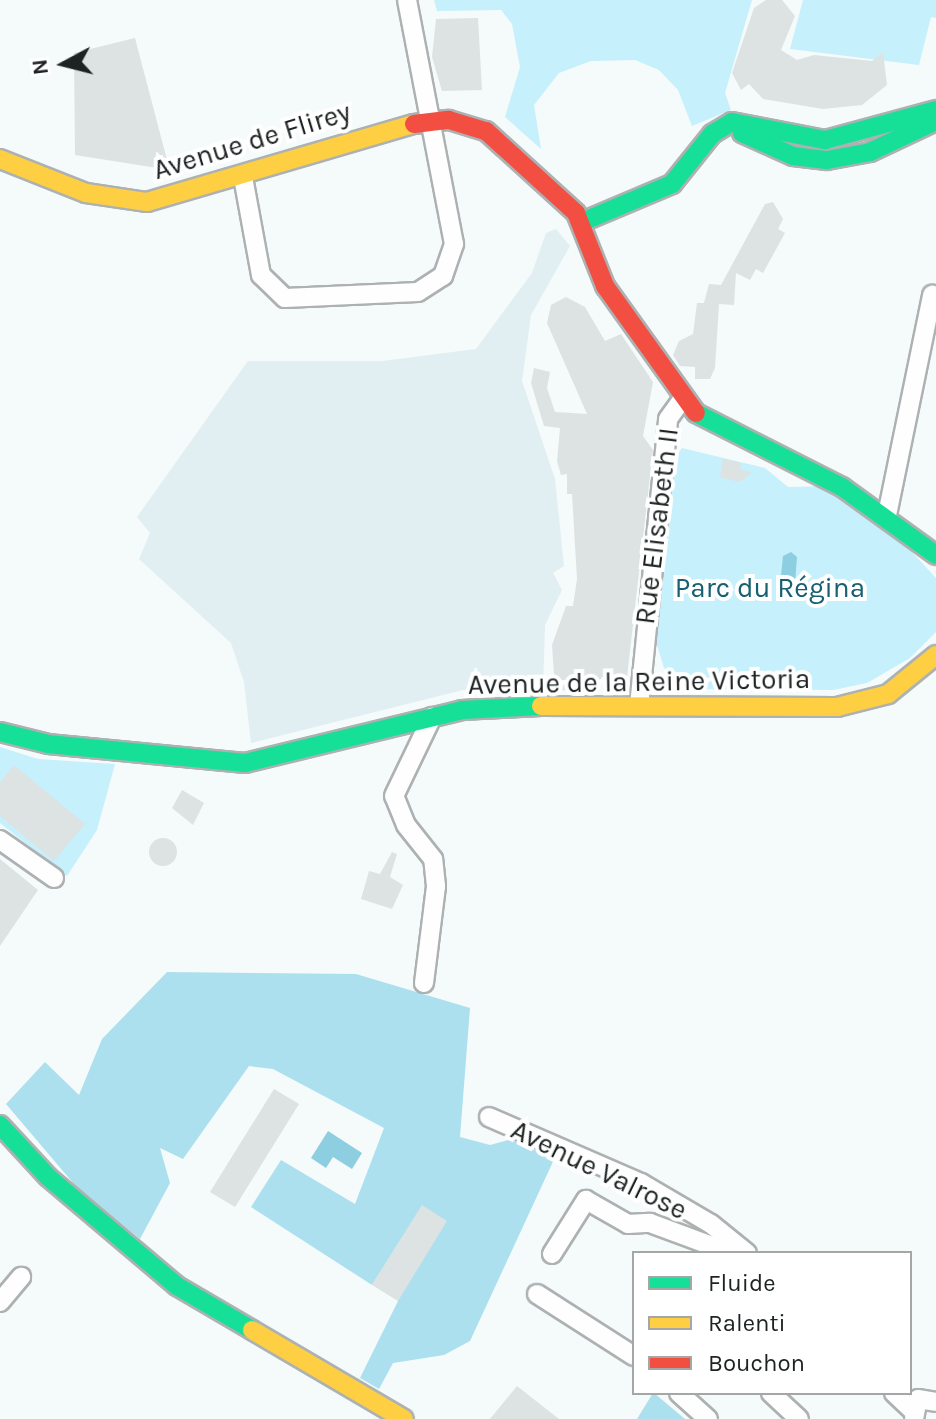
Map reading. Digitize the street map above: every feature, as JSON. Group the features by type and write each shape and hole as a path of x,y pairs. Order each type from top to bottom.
{"street":[{"path":"243,177 261,275 270,290 285,298 418,292 443,276 454,244 407,0"},
{"path":"582,222 672,184 712,134 744,121 825,140 936,110"},
{"path":"430,120 466,124 503,142 582,222 605,286 682,400 711,427 802,465 887,515 936,555"},
{"name":"Avenue de Flirey","path":"0,159 86,193 126,201 179,197 430,120"},
{"path":"712,134 741,132 793,156 827,160 870,152 936,121"},
{"path":"887,515 932,295"},
{"name":"Rue Elisabeth II","path":"639,706 668,419 682,400"},
{"name":"Avenue de la Reine Victoria","path":"0,732 48,744 245,763 432,717 502,706 837,707 888,694 936,655"},
{"path":"424,983 436,886 433,859 406,825 394,796 432,717"},
{"path":"0,840 54,878"},
{"name":"Avenue Valrose","path":"489,1117 641,1183 744,1251"},
{"path":"0,1125 48,1177 177,1286 404,1419"},
{"path":"552,1254 586,1200 628,1224 650,1223 726,1251"},
{"path":"0,1302 21,1277"},
{"path":"537,1294 632,1355"},
{"path":"681,1395 708,1419"},
{"path":"773,1395 799,1419"},
{"path":"896,1395 913,1415 923,1397 936,1402"}],"shaded area":[{"path":"556,229 570,246 531,315 522,381 555,479 564,566 553,573 562,590 545,625 543,689 463,690 251,743 244,682 231,643 139,559 150,533 137,517 248,361 383,361 476,349 532,273 546,233"},
{"path":"791,552 797,557 794,596 784,600 779,595 783,556"},
{"path":"167,972 356,974 470,1008 460,1137 490,1145 516,1138 557,1153 470,1341 444,1355 393,1363 379,1389 360,1378 398,1301 422,1206 372,1285 251,1207 281,1160 355,1204 384,1128 273,1069 249,1066 183,1159 160,1148 170,1183 140,1239 74,1184 6,1104 45,1062 79,1095 102,1039"},
{"path":"328,1131 362,1153 352,1169 333,1157 326,1168 311,1158"},
{"path":"652,1395 656,1395 685,1419 637,1419"}],"green space":[{"path":"434,0 752,0 725,93 731,110 692,126 678,90 659,70 635,60 591,61 559,73 534,105 541,149 505,117 520,67 512,24 501,10 437,11"},
{"path":"803,0 936,0 936,18 931,17 919,65 790,49"},
{"name":"Parc du Régina","path":"682,448 765,468 788,487 827,486 885,523 936,578 936,632 910,658 867,683 833,690 690,689 664,668 655,639 661,528 673,460"},
{"path":"0,747 38,759 115,764 97,830 67,876 0,823"}],"building":[{"path":"766,0 782,0 795,16 781,50 797,60 814,55 872,61 883,52 887,85 862,105 823,109 763,99 749,84 741,90 732,73 754,8"},
{"path":"478,18 482,90 442,91 432,57 436,19"},
{"path":"135,38 170,170 75,155 74,53"},
{"path":"773,202 783,219 778,229 785,233 763,273 756,269 750,280 736,273 734,305 719,304 715,368 710,379 695,379 695,367 680,366 673,355 679,341 693,334 697,303 704,303 709,284 721,285 765,204"},
{"path":"566,297 585,307 605,341 621,334 653,382 643,436 653,450 627,677 602,677 592,691 555,690 552,645 566,606 573,606 577,579 572,494 567,494 567,474 561,475 557,461 560,428 544,426 531,383 534,368 550,372 547,388 555,412 587,414 547,323 551,305"},
{"path":"723,459 741,463 740,469 752,473 739,482 720,477"},
{"path":"14,765 85,824 54,861 0,816 0,782"},
{"path":"182,790 204,803 193,825 172,808"},
{"path":"163,838 173,842 177,852 173,862 163,866 153,862 149,852 153,842"},
{"path":"392,852 397,854 390,877 403,885 392,909 361,899 369,871 380,874"},
{"path":"0,859 38,890 0,946"},
{"path":"274,1089 299,1104 235,1207 210,1192"},
{"path":"422,1205 447,1221 398,1301 372,1285"},
{"path":"517,1386 559,1419 490,1419"}],"traffic: fast":[{"path":"582,222 672,184 712,134 732,122 825,140 936,110"},
{"path":"742,133 793,156 827,160 870,152 936,121"},
{"path":"696,413 842,487 936,555"},
{"path":"0,732 48,744 245,763 462,710 541,706"},
{"path":"0,1125 48,1177 177,1286 252,1330"}],"traffic: slow":[{"path":"0,159 86,193 147,202 414,124"},
{"path":"541,706 837,707 888,694 936,655"},
{"path":"252,1330 404,1419"}],"traffic: jam":[{"path":"414,124 449,120 486,131 576,213 605,286 696,413"}]}
